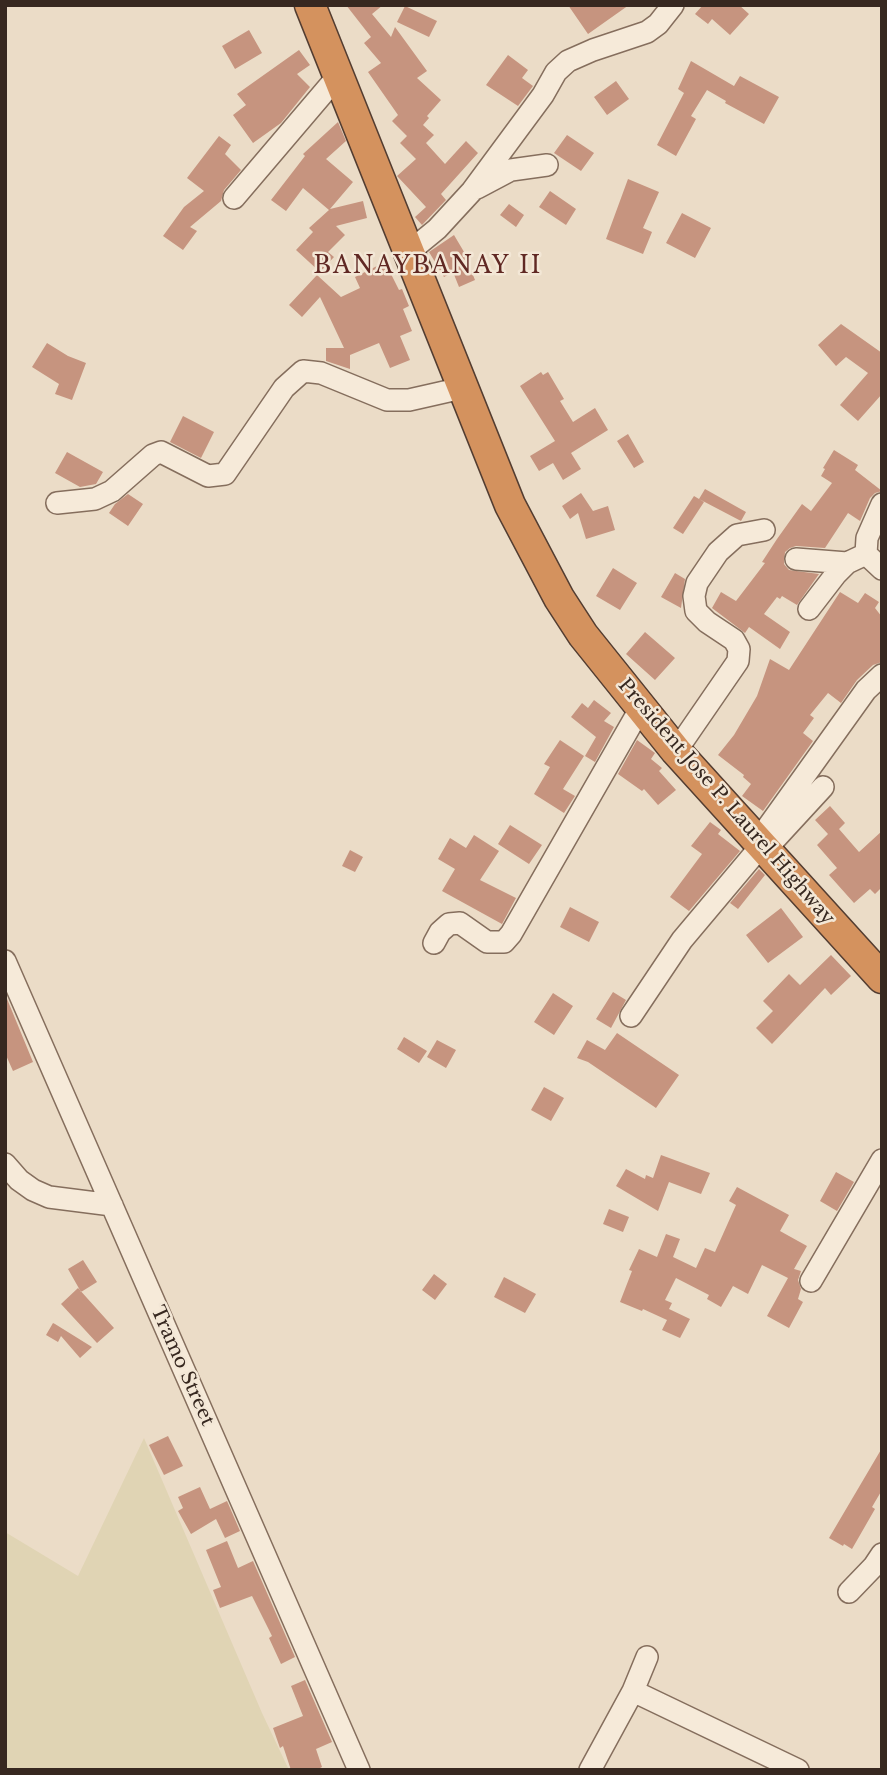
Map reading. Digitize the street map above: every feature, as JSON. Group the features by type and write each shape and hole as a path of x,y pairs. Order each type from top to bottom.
{"highway":[{"name":"President Jose P. Laurel Highway","path":"310,5 510,505 559,598 583,635 640,709 882,978"}],"street":[{"path":"409,252 437,229 472,191 556,72 568,61 593,50 647,32 658,24 673,5"},
{"path":"234,198 337,77"},
{"path":"472,191 511,170 547,166"},
{"path":"57,503 95,499 112,491 153,455 161,452 208,476 225,474 284,388 303,371 321,373 387,400 409,400 462,388"},
{"path":"809,609 836,574 857,558 882,504"},
{"path":"676,751 738,661 739,649 734,640 696,611 694,596 697,583 718,552 737,535 764,530"},
{"path":"796,559 857,558 882,569"},
{"path":"761,846 866,690 882,675"},
{"path":"434,943 440,932 449,924 460,923 487,942 504,942 640,709"},
{"path":"631,1016 677,936 761,846 823,787"},
{"name":"Tramo Street","path":"5,961 359,1770"},
{"path":"811,1281 882,1160"},
{"path":"5,1164 19,1180 41,1194 112,1205"},
{"path":"849,1592 882,1554"},
{"path":"594,1768 647,1657"},
{"path":"633,1691 798,1770"}],"shaded area":[{"path":"144,1438 289,1770 5,1770 5,1532 78,1576"}],"building":[{"path":"346,5 383,5 372,14 391,37 395,27 427,71 417,78 441,100 423,125 434,135 426,143 445,164 466,141 478,153 441,194 446,200 422,225 415,217 426,207 397,176 416,159 400,143 407,136 392,121 398,115 368,72 381,63 364,43 371,37"},
{"path":"568,5 629,5 588,34"},
{"path":"703,5 739,5 749,14 730,35 712,19 708,24 695,14"},
{"path":"405,6 437,21 429,37 397,22"},
{"path":"249,30 262,53 235,69 222,46"},
{"path":"299,50 310,65 297,74 310,87 281,123 253,143 233,115 246,105 237,94"},
{"path":"508,55 528,70 522,78 533,86 518,106 486,85"},
{"path":"691,61 734,86 740,76 779,97 764,124 707,90 691,116 696,119 676,156 657,145 684,93 678,89"},
{"path":"616,81 629,99 607,115 594,97"},
{"path":"338,122 346,141 326,159 353,182 330,209 363,201 367,218 336,226 345,235 328,252 334,257 320,272 296,250 313,232 309,228 329,210 303,188 286,211 271,200 305,156 303,154"},
{"path":"567,135 594,153 581,171 554,153"},
{"path":"219,136 231,145 225,154 241,170 224,190 221,201 190,227 197,231 183,250 163,236 184,207 204,191 187,178"},
{"path":"628,179 659,192 643,228 652,232 643,254 606,239"},
{"path":"550,191 576,209 566,225 539,207"},
{"path":"509,204 524,215 516,227 500,215"},
{"path":"682,213 711,228 695,258 666,243"},
{"path":"454,235 470,262 468,263 475,280 459,287 453,272 444,277 429,252"},
{"path":"385,262 409,306 403,309 412,331 400,336 410,360 390,368 379,343 350,355 350,369 326,361 326,348 344,348 320,297 302,317 289,305 317,275 341,297 360,288 355,277"},
{"path":"841,324 882,353 882,394 858,421 840,405 868,373 846,357 836,366 818,345"},
{"path":"47,343 86,363 72,400 55,394 59,384 32,367"},
{"path":"541,372 543,375 548,372 564,399 560,401 573,422 595,408 608,430 571,453 581,469 563,480 553,463 539,471 530,456 555,441 520,386"},
{"path":"183,416 214,432 201,458 170,442"},
{"path":"628,434 644,462 634,468 617,441"},
{"path":"834,450 858,465 855,470 882,491 870,498 860,521 848,513 825,548 796,546 785,552 784,564 789,570 819,574 797,605 782,596 780,599 777,597 764,614 790,632 780,649 749,627 745,633 712,608 721,592 736,601 765,563 762,562 802,504 811,511 832,483 821,476"},
{"path":"67,452 103,472 96,484 80,487 55,473"},
{"path":"705,489 746,512 741,521 699,499"},
{"path":"581,493 593,511 608,506 615,530 586,539 578,513 570,519 562,506"},
{"path":"128,494 143,504 128,526 109,513 115,504"},
{"path":"694,496 704,502 683,534 673,528"},
{"path":"613,568 637,583 620,610 596,596"},
{"path":"675,573 685,579 681,608 661,597"},
{"path":"840,592 858,603 865,593 879,602 875,608 882,617 882,662 873,665 857,680 841,703 828,693 810,715 814,718 803,733 813,741 763,811 742,796 751,784 744,775 718,755 734,735 757,696 770,659 789,670"},
{"path":"645,632 675,658 655,680 626,654"},
{"path":"594,700 611,713 604,721 614,727 595,762 585,756 596,737 571,717 582,703 588,708"},
{"path":"560,740 584,756 563,789 575,796 564,813 534,794 550,767 544,764"},
{"path":"637,740 655,753 651,759 662,768 659,771 676,790 658,805 644,789 642,791 618,774"},
{"path":"830,806 845,823 839,829 859,852 882,831 882,887 875,894 870,889 854,903 829,875 837,868 817,845 828,834 815,820"},
{"path":"710,822 721,830 718,834 740,851 689,911 670,897 702,854 691,846"},
{"path":"510,825 542,845 529,864 498,844"},
{"path":"474,835 499,851 480,880 516,898 502,924 442,891 455,869 438,859 450,838 466,848"},
{"path":"350,850 363,857 355,872 342,866"},
{"path":"759,869 765,875 738,909 730,903"},
{"path":"570,907 599,922 589,942 560,927"},
{"path":"781,908 803,937 768,963 746,935"},
{"path":"831,955 851,976 831,995 825,988 772,1044 756,1028 773,1011 763,1001 789,974 800,985"},
{"path":"613,992 626,1000 611,1028 596,1019"},
{"path":"553,993 573,1006 554,1035 534,1022"},
{"path":"5,994 33,1062 13,1071 5,1053"},
{"path":"617,1033 679,1075 656,1108 588,1062 577,1058 587,1040 605,1050"},
{"path":"404,1037 427,1051 419,1063 397,1049"},
{"path":"437,1040 456,1050 446,1068 427,1057"},
{"path":"544,1087 564,1098 551,1121 531,1110"},
{"path":"661,1155 710,1173 701,1194 669,1182 658,1211 616,1186 626,1169 645,1179 646,1175 653,1178"},
{"path":"836,1172 854,1182 837,1211 820,1201"},
{"path":"737,1187 789,1215 780,1231 807,1246 794,1269 801,1271 798,1299 803,1302 789,1328 767,1316 788,1278 762,1265 748,1294 733,1286 721,1307 707,1299 709,1295 676,1278 665,1300 672,1303 669,1309 690,1319 680,1338 662,1330 667,1320 620,1302 632,1271 629,1270 639,1249 657,1257 666,1234 680,1239 673,1257 696,1268 705,1248 715,1252 736,1205 729,1201"},
{"path":"609,1209 629,1217 623,1232 603,1224"},
{"path":"83,1260 97,1282 81,1292 68,1269"},
{"path":"434,1274 447,1284 435,1300 422,1290"},
{"path":"504,1277 536,1294 525,1313 494,1297"},
{"path":"78,1288 114,1328 97,1343 61,1304"},
{"path":"53,1323 92,1347 80,1358 61,1336 58,1342 46,1335"},
{"path":"168,1436 183,1466 164,1475 149,1445"},
{"path":"882,1448 882,1490 872,1507 875,1509 852,1549 844,1544 843,1546 829,1538"},
{"path":"200,1487 210,1509 227,1501 240,1531 225,1538 216,1519 191,1534 178,1511 183,1508 178,1497"},
{"path":"227,1541 238,1568 253,1561 295,1657 281,1664 269,1638 272,1636 252,1596 220,1608 213,1590 221,1587 206,1550"},
{"path":"305,1680 332,1742 316,1749 322,1767 316,1770 291,1770 283,1746 280,1748 273,1728 303,1716 291,1686"}],"district":[{"name":"BANAYBANAY II","path":"428,267"}]}
